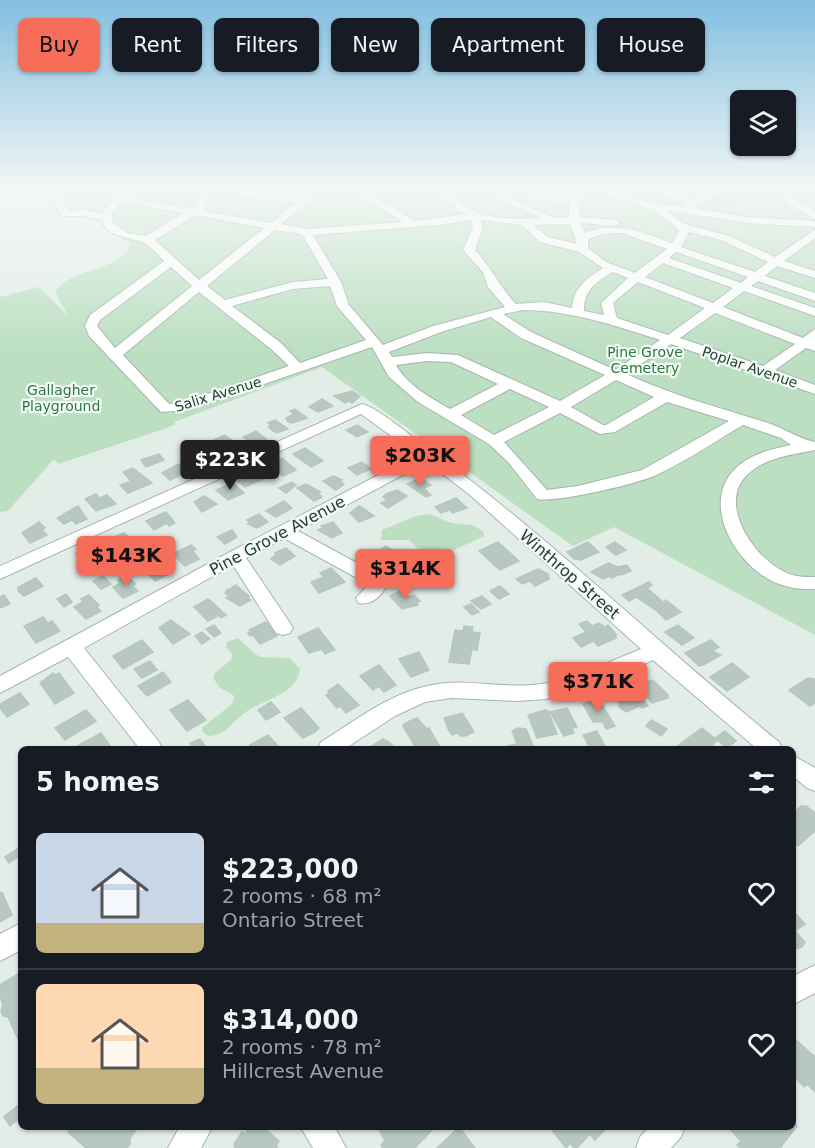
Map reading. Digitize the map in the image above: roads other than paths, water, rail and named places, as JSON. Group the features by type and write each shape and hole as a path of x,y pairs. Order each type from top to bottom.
{"street":[{"path":"153,245 199,286 276,346 299,369"},
{"path":"116,354 249,245"},
{"path":"323,245 326,247 343,306 381,351 394,374 406,386 494,441 514,460 543,495 552,495 648,473 739,421"},
{"path":"326,247 330,245"},
{"path":"471,245 469,250 488,271 494,287 513,308"},
{"path":"584,245 611,269 713,308 812,341"},
{"path":"668,245 815,297"},
{"path":"611,320 608,303 633,278 676,249 679,245"},
{"path":"739,245 776,262 815,275"},
{"path":"494,441 615,376 799,245"},
{"path":"659,288 699,256"},
{"path":"661,259 815,312"},
{"name":"Salix Avenue","path":"171,261 91,321 94,333 166,409 183,407 299,369 381,351"},
{"path":"578,313 577,299 582,290 611,269"},
{"path":"225,304 293,286 335,282"},
{"name":"Poplar Avenue","path":"381,351 437,329 493,313 513,308 544,306 611,320 815,390"},
{"path":"493,313 526,335 664,397 786,435 809,446"},
{"path":"765,371 812,341"},
{"path":"381,351 453,358 561,407 589,425 605,430 664,397"},
{"path":"450,415 510,383"},
{"name":"Winthrop Street","path":"0,573 362,408 429,455 487,500 706,695 769,746"},
{"path":"809,446 762,459 739,473 732,482 728,508 733,524 754,560 782,579 794,583 815,583"},
{"name":"Pine Grove Avenue","path":"0,684 429,455"},
{"path":"285,531 371,577 377,587 364,598"},
{"path":"236,556 284,628"},
{"path":"72,646 149,746"},
{"path":"332,746 389,710 419,696 441,691 520,693 548,691 584,680 657,650"},
{"path":"796,767 815,781"},
{"path":"0,948 18,938"},
{"path":"796,990 815,978"},
{"path":"183,1148 195,1130"},
{"path":"318,1130 331,1148"}],"park label":[{"name":"Pine Grove Cemetery","path":"645,360"},
{"name":"Gallagher Playground","path":"61,398"}]}
